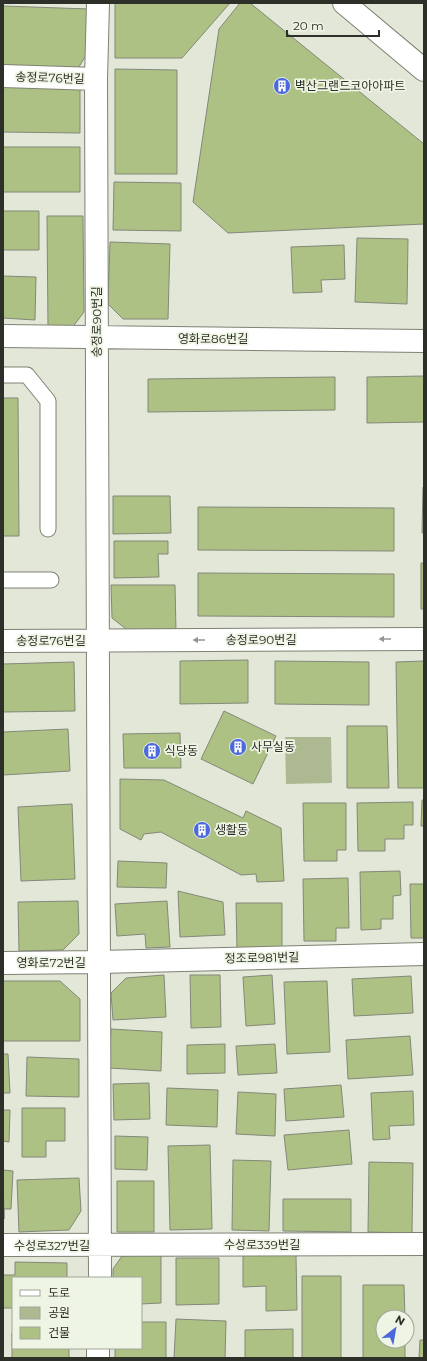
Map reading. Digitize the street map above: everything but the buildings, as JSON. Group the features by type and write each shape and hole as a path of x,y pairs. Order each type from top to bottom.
{"street":[{"name":"송정로90번길","path":"98,3 96,79 100,962"},
{"path":"344,3 424,70"},
{"name":"송정로76번길","path":"3,76 96,79"},
{"name":"영화로86번길","path":"3,336 424,341"},
{"name":"송정로90번길","path":"98,641 424,639"},
{"name":"송정로76번길","path":"3,641 98,641"},
{"name":"정조로981번길","path":"100,962 424,954"},
{"path":"100,962 100,1277"},
{"name":"영화로72번길","path":"3,963 100,962"},
{"name":"수성로339번길","path":"100,1246 424,1244"},
{"name":"수성로327번길","path":"3,1245 100,1246"}],"lane":[{"path":"3,375 27,375 48,401 48,529"},
{"path":"3,580 52,580"}],"green space":[{"path":"285,737 331,737 332,783 286,784"}],"place":[{"name":"벽산그랜드코아아파트","path":"282,86"},
{"name":"사무실동","path":"238,747"},
{"name":"식당동","path":"152,751"},
{"name":"생활동","path":"202,830"}]}
